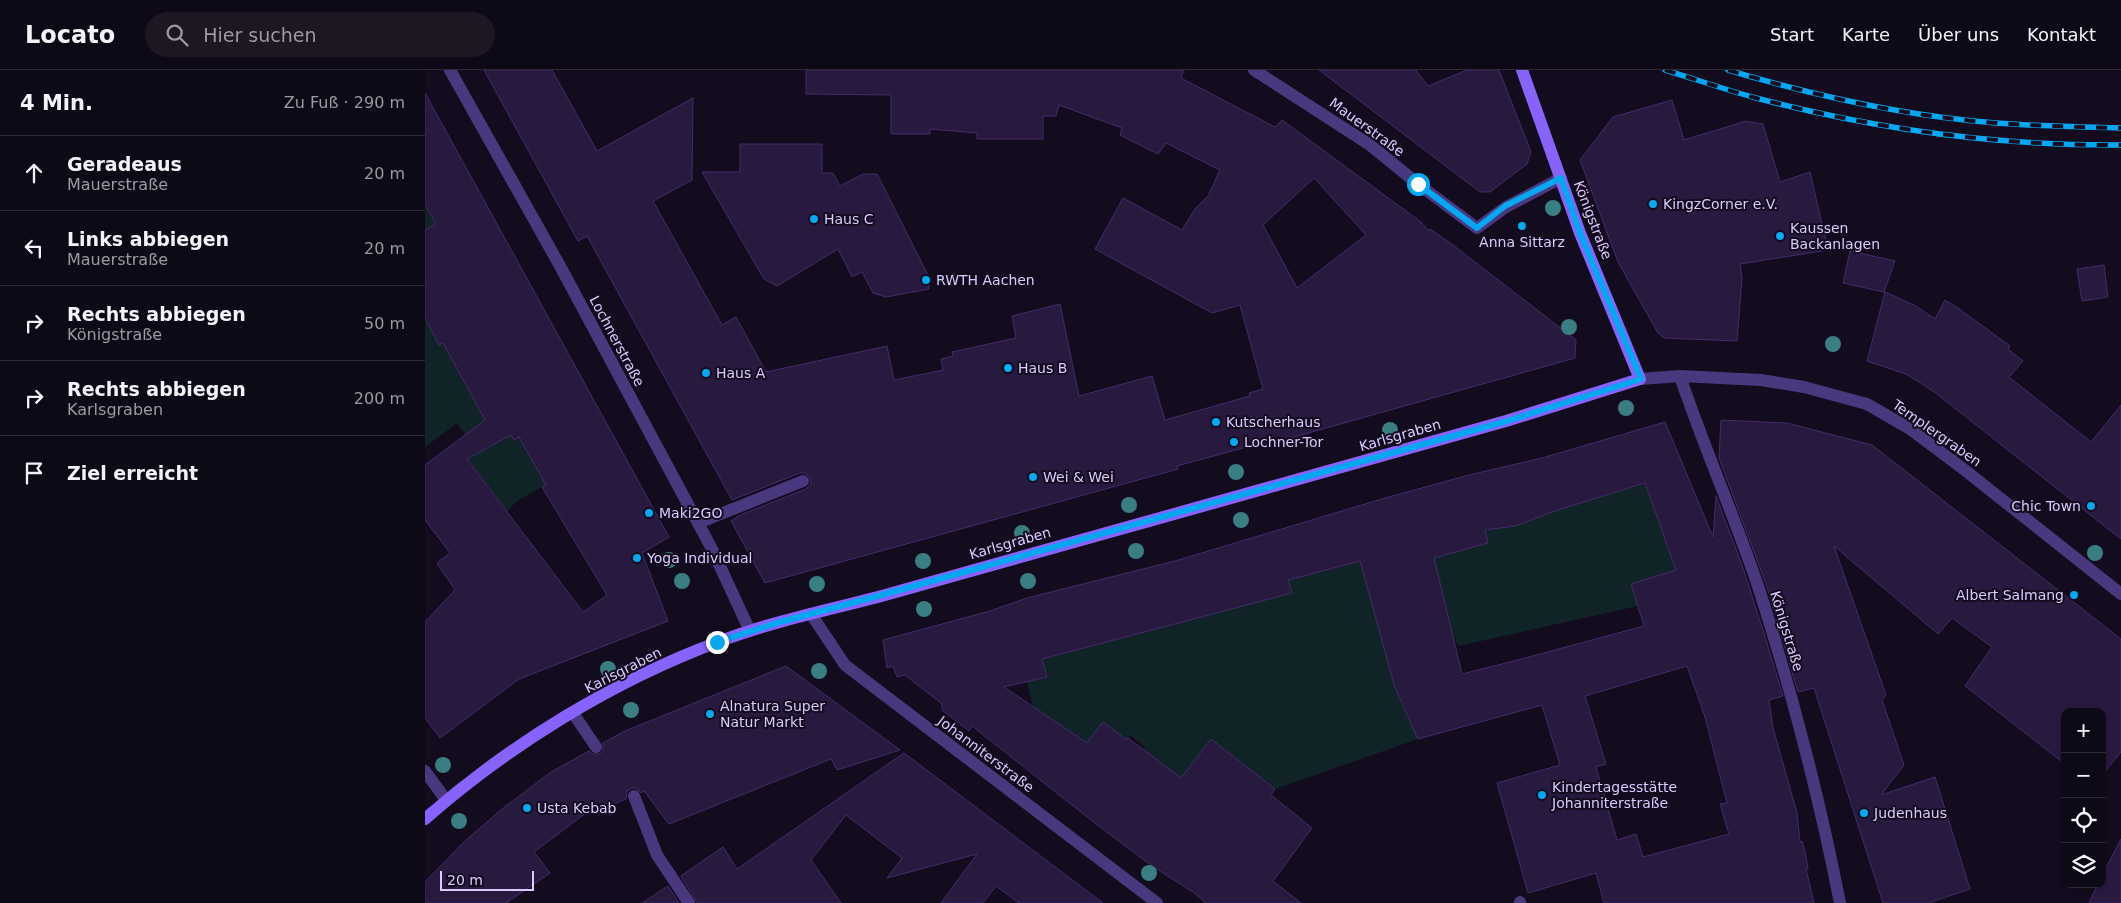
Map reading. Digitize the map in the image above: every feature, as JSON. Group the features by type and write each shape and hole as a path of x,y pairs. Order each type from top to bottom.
{"street":[{"name":"Lochnerstraße","path":"450,70 560,266 698,523 721,567 750,631"},
{"name":"Mauerstraße","path":"1254,70 1370,145 1477,228 1505,206 1561,178"},
{"name":"Königstraße","path":"1522,70 1580,233 1641,379"},
{"name":"Königstraße","path":"1680,376 1758,588 1795,706 1827,834 1840,903"},
{"name":"Templergraben","path":"1641,379 1680,376 1761,380 1804,387 1867,404 1910,429 1967,471 2121,594"},
{"name":"Karlsgraben","path":"425,820 447,800 519,746 573,713 673,660 750,631 1507,421 1641,379"},
{"path":"698,523 803,481"},
{"name":"Johanniterstraße","path":"811,614 845,665 1157,903"},
{"path":"573,713 596,747"},
{"path":"425,771 447,800"},
{"path":"634,796 657,855 689,903"}],"green space":[{"path":"425,204 438,227 425,230"},
{"path":"425,318 439,345 443,343 453,362 465,356 514,440 540,425 525,447 534,463 555,452 573,470 517,501 507,511 455,443 465,434 457,423 425,447"},
{"path":"1645,484 1676,570 1632,584 1638,606 1458,646 1451,630 1372,603 1395,690 1418,739 1275,789 1211,740 1181,778 1123,775 1145,747 1130,735 1109,763 1087,743 1033,707 1027,682 1047,677 1042,659 1292,593 1288,580 1362,560 1368,576 1488,543 1485,530"}],"building":[{"path":"484,70 552,70 597,151 693,98 692,180 653,201 722,325 736,317 766,372 887,346 894,380 943,370 941,359 953,356 952,352 1016,338 1012,316 1060,304 1079,396 1152,376 1165,420 1250,396 1249,393 1263,389 1240,305 1212,313 1095,249 1123,198 1182,230 1195,209 1208,196 1220,170 1166,143 1158,154 1120,135 1122,128 1059,105 1056,116 1043,116 1043,139 977,139 977,133 930,129 930,134 891,134 891,95 806,94 806,70 1184,70 1181,78 1275,127 1282,120 1421,222 1429,231 1430,229 1453,245 1576,340 1575,358 1255,448 1254,445 1177,466 1178,469 765,583 731,521 740,515 806,489 811,483 810,478 805,473 800,473 732,500 587,236 578,241","holes":["1314,178 1366,235 1297,288 1263,225"]},
{"path":"1319,70 1416,70 1428,86 1467,70 1499,70 1531,152 1527,164 1490,192 1480,192"},
{"path":"425,93 669,537 642,553 668,621 519,679 440,738 425,718 425,622 455,590 437,563 450,553 425,520 425,465 485,420 443,343 439,345 425,318 425,230 436,224 425,204","holes":["511,435 514,440 519,437 546,485 542,487 607,595 583,612 467,459"]},
{"path":"1672,100 1684,140 1746,121 1763,124 1780,182 1810,172 1828,250 1740,264 1742,278 1737,341 1664,338 1658,333 1618,262 1580,160 1613,117"},
{"name":"Haus C","path":"740,144 822,144 822,173 833,173 840,186 863,174 877,174 929,277 929,289 886,297 873,293 862,272 852,277 838,249 777,286 764,279 702,172 740,172"},
{"path":"1850,251 1895,261 1884,292 1843,283"},
{"path":"2104,265 2108,297 2082,301 2077,269"},
{"path":"1885,292 1916,306 1935,319 1945,300 1958,308 2010,346 2008,349 2023,361 2009,377 2091,442 2121,405 2121,539 1933,391 1906,374 1867,361"},
{"path":"1721,420 1787,423 1872,445 2121,639 2121,752 2106,770 2106,708 2061,708 2061,761 1965,686 1992,647 1952,618 1938,634 1834,546 1886,695 1882,700 1904,765 1881,795 1935,777 1970,889 1928,903 1883,903 1814,688 1798,692 1767,587 1719,458"},
{"path":"1665,422 1713,537 1716,496 1742,565 1783,696 1769,700 1773,728 1797,813 1800,842 1802,841 1806,856 1808,869 1806,869 1814,903 1604,903 1596,873 1528,893 1497,783 1560,765 1542,705 1418,739 1395,688 1360,561 1288,580 1292,593 1042,659 1047,677 1004,687 1087,743 1103,722 1127,740 1128,738 1181,778 1211,739 1275,789 1271,795 1312,828 1273,881 1301,903 1206,903 1096,824 972,726 969,731 942,710 942,704 905,675 897,677 893,666 887,668 883,640 990,611 1027,598 1175,561 1385,498 1469,475 1542,458","holes":["1645,483 1676,570 1631,584 1644,626 1462,674 1434,558 1488,543 1485,530 1515,526 1555,511","1687,666 1705,717 1727,803 1720,804 1729,834 1643,857 1636,834 1617,840 1596,767 1606,764 1585,696"]},
{"path":"786,666 900,750 837,770 831,759 669,824 644,791 641,793 636,788 632,788 627,791 626,799 587,815 586,813 534,852 550,873 506,903 425,903 425,882 466,840 502,809 551,772 589,751 593,754 600,754 603,750 603,743 625,731"},
{"path":"904,753 1103,903 1019,903 996,886 983,903 941,903 977,854 887,878 902,858 846,815 811,860 841,903 697,903 681,876 723,847 737,869"},
{"path":"2121,839 2121,903 2089,903 2096,888 2106,888 2106,868"},
{"path":"668,886 679,903 642,903"}],"railway":[{"path":"1665,70 1756,98 1846,119 1891,127 1983,139 2075,145 2121,145"},
{"path":"1728,70 1860,104 1894,110 1962,120 2012,124 2121,128"}],"place":[{"name":"KingzCorner e.V.","path":"1653,204"},
{"name":"Haus C","path":"814,219"},
{"name":"Anna Sittarz","path":"1522,226"},
{"name":"Kaussen Backanlagen","path":"1780,236"},
{"name":"RWTH Aachen","path":"926,280"},
{"name":"Haus B","path":"1008,368"},
{"name":"Haus A","path":"706,373"},
{"name":"Kutscherhaus","path":"1216,422"},
{"name":"Lochner-Tor","path":"1234,442"},
{"name":"Wei & Wei","path":"1033,477"},
{"name":"Chic Town","path":"2091,506"},
{"name":"Maki2GO","path":"649,513"},
{"name":"Yoga Individual","path":"637,558"},
{"name":"Albert Salmang","path":"2074,595"},
{"name":"Alnatura Super Natur Markt","path":"710,714"},
{"name":"Kindertagesstätte Johanniterstraße","path":"1542,795"},
{"name":"Usta Kebab","path":"527,808"},
{"name":"Judenhaus","path":"1864,813"}],"route":[{"path":"717,642 780,622 1507,421 1641,379 1580,233 1561,178 1505,206 1477,228 1418,184"}]}
